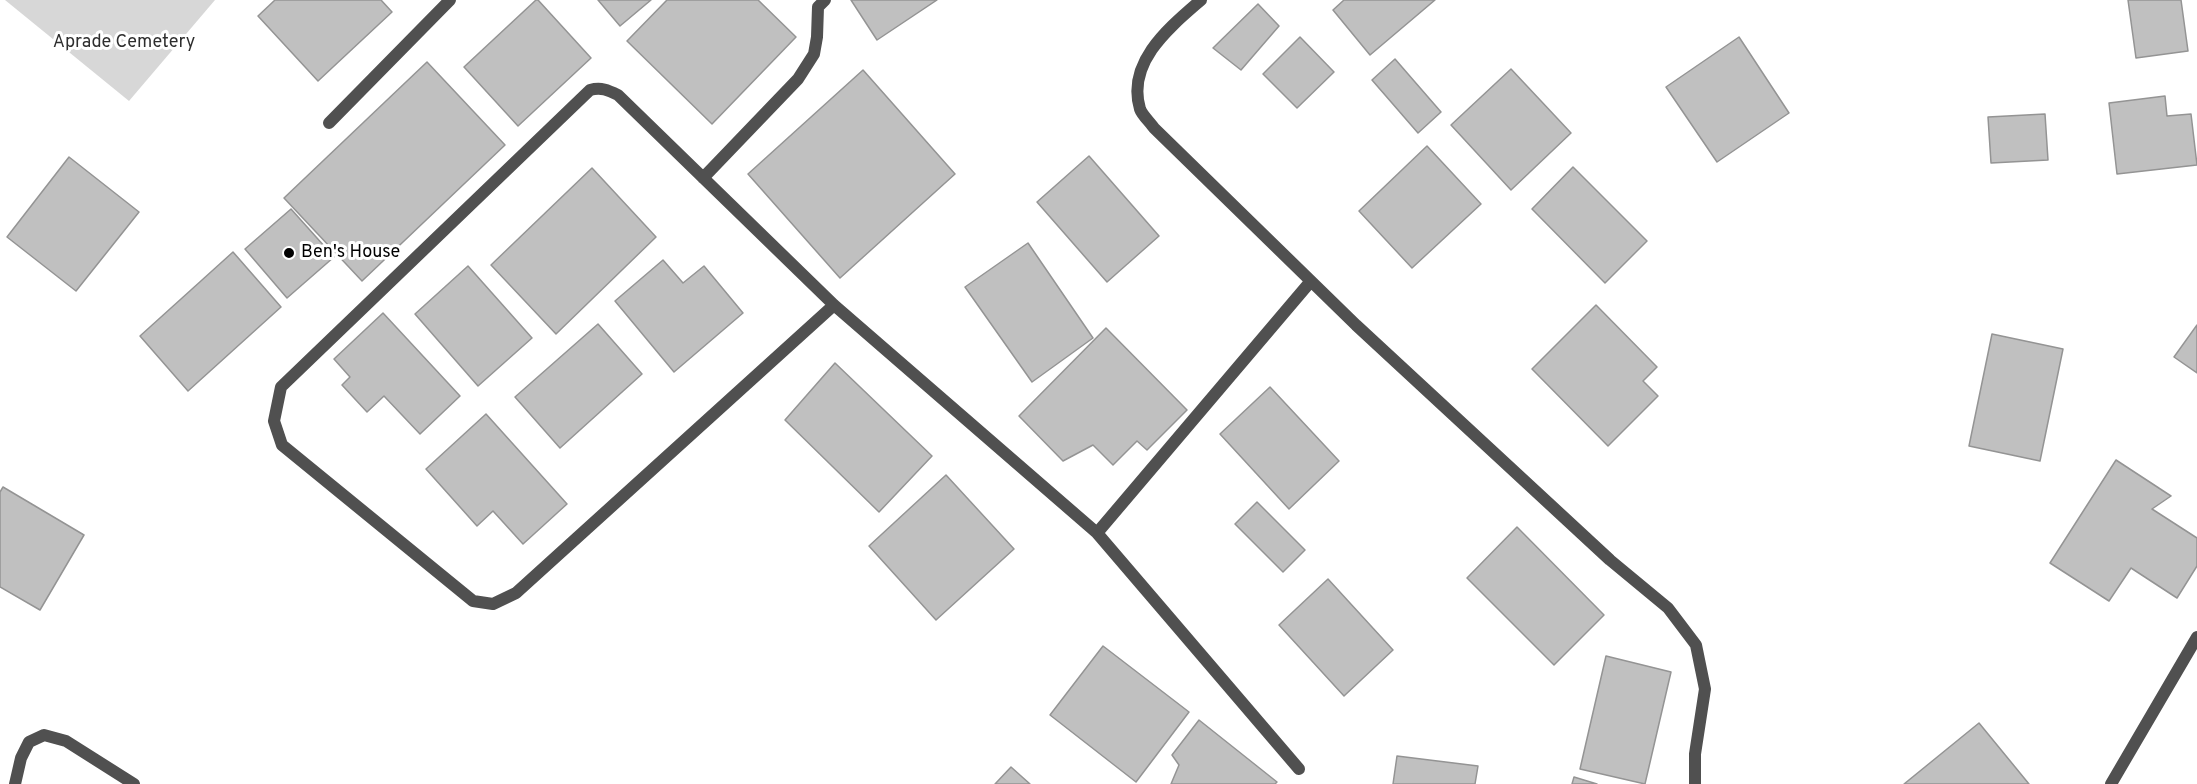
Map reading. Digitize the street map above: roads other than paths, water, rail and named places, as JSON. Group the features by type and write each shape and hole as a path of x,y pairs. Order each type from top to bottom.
{"street":[{"path":"329,123 450,0"},
{"path":"1201,0 1150,49 1141,71 1138,87 1140,110 1154,128 1311,281 1610,560 1668,608 1696,645 1705,689 1695,754 1695,784"},
{"path":"703,178 798,79 814,54 818,2"},
{"path":"834,305 516,593 493,604 473,601 282,445 274,420 281,387 590,90 599,88 618,95 834,305 1097,533 1299,769"},
{"path":"1097,533 1311,281"},
{"path":"2111,784 2197,637"},
{"path":"15,784 21,758 29,742 44,735 66,741 134,784"}],"place":[{"name":"Ben's House","path":"289,253"}],"park label":[{"name":"Aprade Cemetery","path":"124,43"}]}
